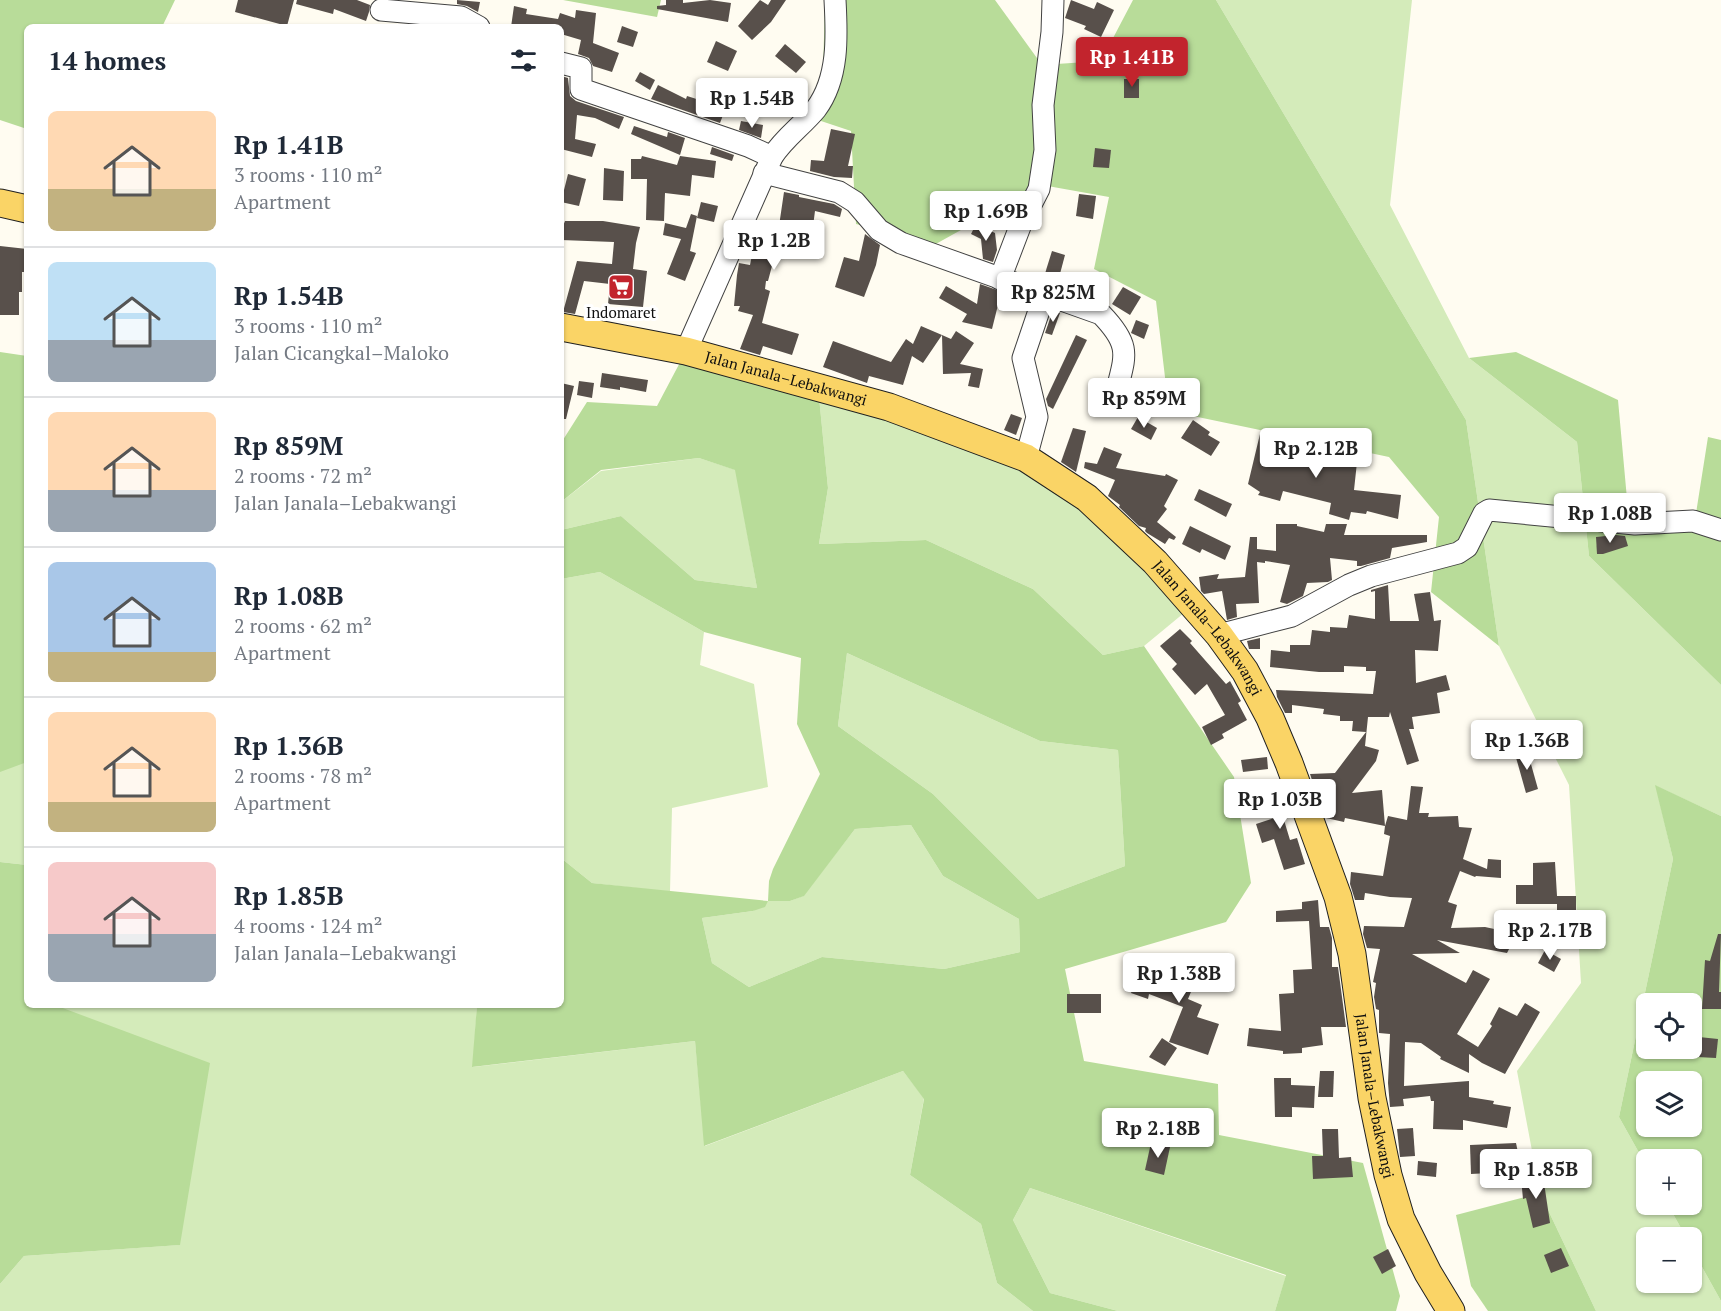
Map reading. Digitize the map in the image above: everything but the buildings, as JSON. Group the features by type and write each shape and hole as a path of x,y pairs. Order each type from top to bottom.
{"main road":[{"path":"0,203 24,208"},
{"name":"Jalan Janala–Lebakwangi","path":"564,328 686,351 889,407 1026,458 1087,498 1155,562 1219,635 1245,671 1270,718 1289,763 1338,897 1352,954 1372,1098 1388,1174 1401,1219 1450,1311"}],"street":[{"path":"686,351 768,165 781,143 816,108 830,81 838,42 836,0"},
{"path":"1000,279 1021,224 1039,189 1045,150 1043,105 1052,32 1053,0"},
{"path":"381,10 461,17 474,24"},
{"path":"564,64 581,68 581,89 748,146 768,165 839,192 855,202 879,230 901,243 1101,314 1117,330 1125,351 1115,398"},
{"path":"1026,458 1036,417 1023,358 1045,293"},
{"path":"1219,635 1292,616 1349,585 1371,576 1458,553 1467,547 1484,513 1489,510 1635,524 1693,521 1721,530"}],"green space":[{"path":"0,0 175,0 163,24 24,24 24,128 0,120"},
{"path":"563,0 661,0 657,17"},
{"path":"825,0 995,0 1042,65 1101,61 1133,0 1216,0 1466,420 1499,646 1431,592 1439,517 1389,457 1169,411 1156,301 1094,269 1109,197 1042,185 934,245 856,224 851,131 803,115 823,73"},
{"path":"1216,0 1412,0 1390,205 1469,358 1577,442 1589,556 1721,685 1721,816 1656,786 1673,859 1645,993 1636,993 1636,1036 1619,1117 1637,1149 1636,1215 1674,1215 1680,1227 1636,1227 1636,1293 1702,1293 1702,1267 1721,1301 1721,1311 1596,1311 1540,1193 1517,1071 1581,983 1569,785 1499,646 1466,420"},
{"path":"0,352 24,356 24,763 0,772"},
{"path":"1516,352 1618,400 1629,521 1694,526 1708,437 1721,440 1721,685 1589,556 1577,442 1469,358"},
{"path":"685,353 819,397 828,488 819,544 926,540 1033,589 1103,655 1144,646 1234,777 1251,883 1226,922 1065,969 1084,1061 1218,1084 1219,1135 1363,1163 1400,1296 1396,1311 1275,1311 1286,1275 1030,1188 1013,1220 1050,1293 1118,1311 1033,1311 997,1283 981,1224 910,1175 924,1099 903,1071 704,1146 695,1041 472,1067 477,1008 564,1008 564,860 592,883 768,901 769,881 773,869 820,774 797,724 801,658 704,632 600,572 564,578 564,529 621,516 695,580 757,588 735,470 699,458 601,470 564,500 564,438 587,402 657,406","holes":["847,653 1040,741 1118,750 1125,866 1038,899 933,794 838,726","911,825 943,876 1019,919 1020,952 944,969 822,957 749,987 712,963 702,918 753,911 765,907 768,901 790,901 804,896 855,829"]},
{"path":"819,397 1027,464 1117,531 1190,608 1144,646 1103,655 1033,589 926,540 819,544 828,488"},
{"path":"699,458 736,470 757,588 695,580 621,516 564,529 564,500 601,471"},
{"path":"600,572 704,632 700,665 754,684 768,787 672,808 670,892 592,883 564,860 564,578"},
{"path":"847,653 1040,741 1118,750 1125,866 1038,899 933,794 838,726"},
{"path":"24,762 24,865 0,862 0,769"},
{"path":"1655,785 1721,816 1721,1301 1702,1267 1702,1227 1680,1227 1674,1215 1702,1215 1702,1149 1637,1149 1619,1117 1636,1036 1636,1059 1702,1059 1702,993 1645,993 1673,859"},
{"path":"911,825 943,876 1019,919 1020,952 944,969 822,957 749,987 712,963 702,918 753,911 768,901 790,901 803,896 855,829"},
{"path":"0,862 24,865 24,1008 63,1008 210,1063 180,1245 24,1256 0,1284"},
{"path":"61,1008 477,1008 473,1067 695,1041 705,1146 903,1071 924,1098 910,1175 981,1224 997,1283 1033,1311 0,1311 0,1284 24,1256 179,1245"},
{"path":"1030,1188 1286,1276 1275,1311 1118,1311 1050,1293 1013,1220"},
{"path":"1540,1193 1596,1311 1488,1311 1471,1286 1456,1215"}],"place":[{"name":"Indomaret","path":"621,287"}]}
